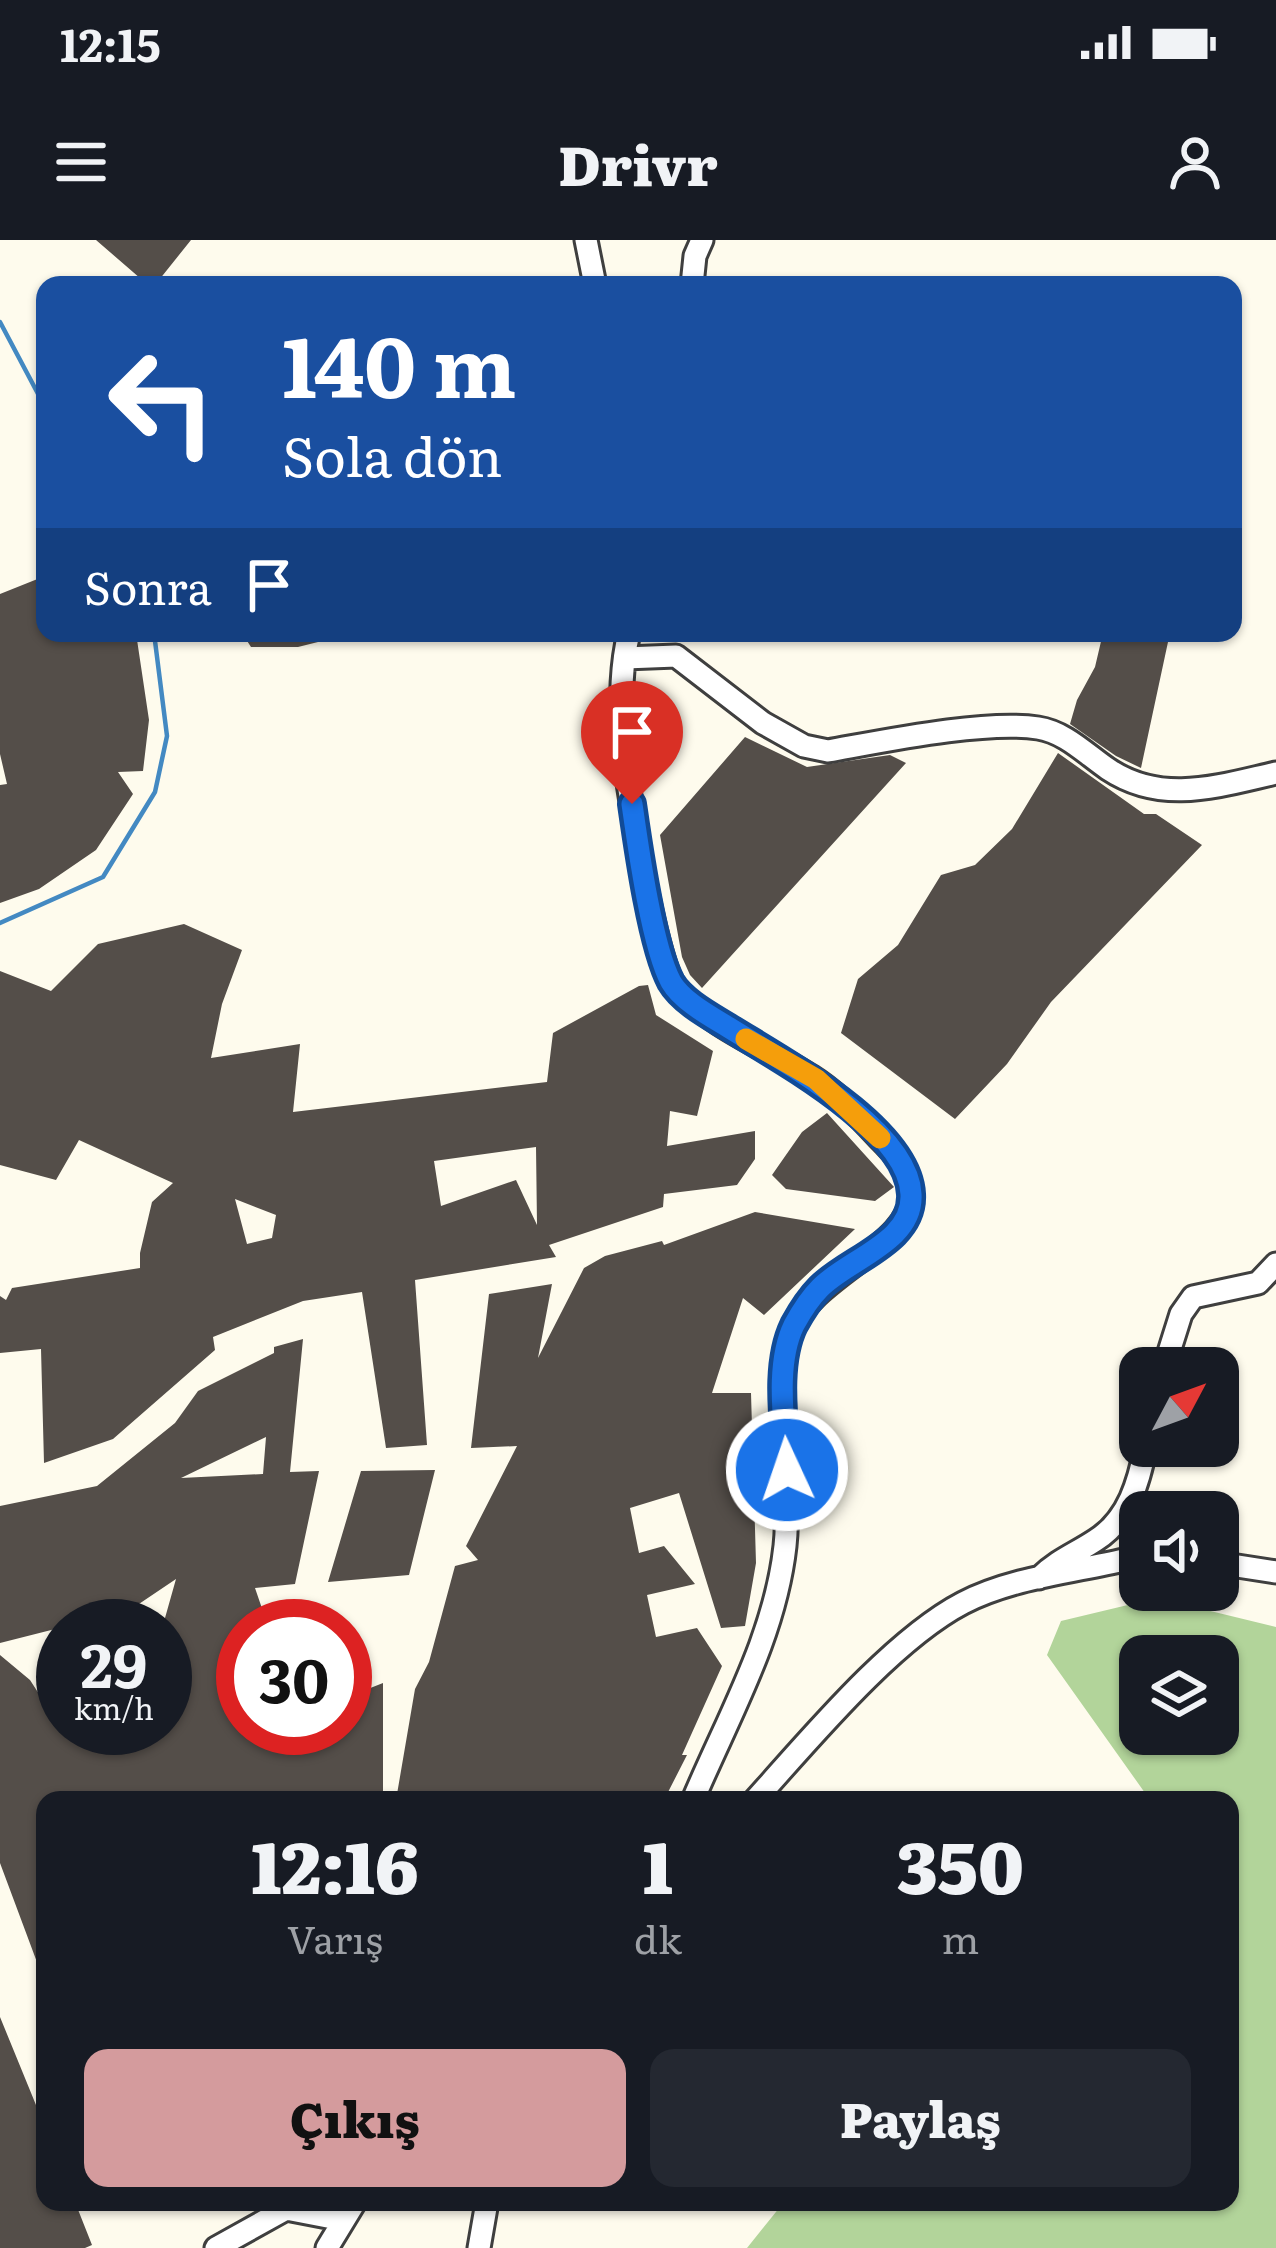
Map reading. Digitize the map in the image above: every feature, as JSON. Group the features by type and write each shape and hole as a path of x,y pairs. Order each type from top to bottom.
{"street":[{"path":"586,240 593,276"},
{"path":"694,276 702,240"},
{"path":"628,642 622,737 637,838 672,985 702,1011 816,1079 904,1163 911,1192 909,1216 896,1233 820,1288 792,1328 785,1362 786,1540 779,1590 766,1636 697,1791"},
{"path":"625,658 676,656 763,723 804,746 828,751 992,728 1036,727 1058,733 1135,784 1179,793 1276,773"},
{"path":"1171,1347 1181,1315 1193,1298 1258,1283 1276,1264"},
{"path":"1038,1579 1063,1556 1099,1539 1118,1519 1137,1488 1142,1467"},
{"path":"764,1791 915,1635 964,1602 1119,1561"},
{"path":"1239,1566 1276,1572"},
{"path":"216,2248 282,2211"},
{"path":"327,2248 349,2211"},
{"path":"479,2248 486,2211"}],"green space":[{"path":"1119,1607 1119,1611 1210,1611 1276,1627 1276,2248 747,2248 777,2211 1239,2211 1239,1791 1144,1791 1047,1655 1061,1621"}],"building":[{"path":"96,240 191,240 162,276 138,276"},
{"path":"36,580 36,642 137,642 149,720 143,771 118,772 133,794 96,850 39,889 0,903 0,785 7,784 0,754 0,594"},
{"path":"248,642 318,642 298,647 251,647"},
{"path":"1101,642 1168,642 1141,768 1070,724"},
{"path":"745,737 807,767 890,755 906,763 702,988 682,957 660,835"},
{"path":"1058,753 1144,814 1156,814 1202,845 1051,1002 1007,1064 955,1119 841,1033 858,979 898,945 941,875 975,865 1012,829"},
{"path":"184,924 242,950 222,1004 211,1058 300,1044 293,1112 547,1082 553,1033 648,985 656,1015 713,1051 697,1116 670,1111 667,1146 755,1131 755,1159 737,1185 664,1194 663,1207 549,1245 556,1257 415,1280 427,1445 386,1448 362,1292 303,1301 213,1337 215,1350 113,1439 44,1463 41,1349 0,1353 0,1296 6,1300 12,1288 140,1268 152,1202 173,1183 79,1140 56,1180 0,1165 0,971 51,991 98,944","holes":["536,1147 537,1225 516,1180 441,1206 434,1161","235,1199 276,1215 272,1238 247,1244"]},
{"path":"827,1113 894,1187 875,1201 786,1189 772,1175 802,1132"},
{"path":"755,1212 855,1229 764,1315 743,1298 712,1393 751,1393 756,1563 745,1626 721,1628 679,1493 630,1508 639,1553 664,1546 695,1584 647,1595 656,1637 697,1628 722,1666 682,1755 687,1755 669,1791 398,1791 415,1689 429,1662 455,1566 478,1560 466,1546 517,1446 471,1448 489,1294 552,1284 538,1358 584,1268 605,1256 662,1241 664,1245"},
{"path":"303,1339 290,1472 319,1471 295,1584 255,1588 259,1599 216,1599 216,1755 372,1755 372,1687 383,1683 383,1791 36,1791 36,1960 0,1863 0,1655 36,1689 36,1755 192,1755 192,1599 170,1599 176,1579 146,1599 36,1599 36,1634 0,1643 0,1506 97,1486 175,1423 198,1391 274,1353 274,1347","holes":["266,1437 263,1474 181,1478"]},
{"path":"435,1470 409,1575 328,1582 361,1471"},
{"path":"0,2017 36,2105 36,2211 79,2211 92,2245 0,2248"}],"waterway":[{"path":"0,322 36,390"},
{"path":"0,923 103,877 155,792 167,736 155,642"}],"slow traffic":[{"path":"746,1039 816,1079 880,1138"}],"route":[{"path":"632,804 672,985 702,1011 816,1079 904,1163 911,1192 909,1216 896,1233 820,1288 792,1328 785,1362 787,1470"}]}
